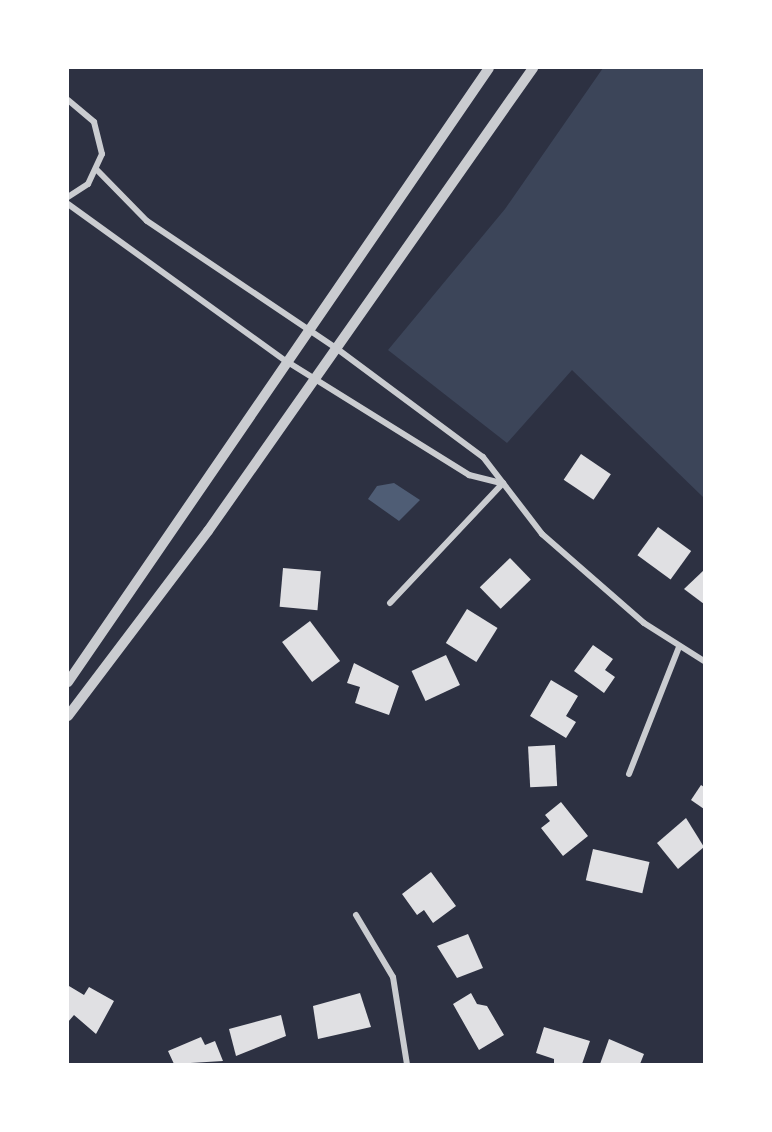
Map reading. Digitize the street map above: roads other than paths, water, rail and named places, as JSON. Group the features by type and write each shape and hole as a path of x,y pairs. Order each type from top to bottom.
{"street":[{"path":"68,682 307,328 489,68"},
{"path":"68,716 314,379 533,68"},
{"path":"68,99 98,129 98,170 147,221 336,348 483,456 542,534 679,647 705,661"},
{"path":"68,197 98,170"},
{"path":"68,204 314,379 469,475 503,483"},
{"path":"390,603 503,483"},
{"path":"629,774 679,647"},
{"path":"356,915 393,977 407,1065"}]}
